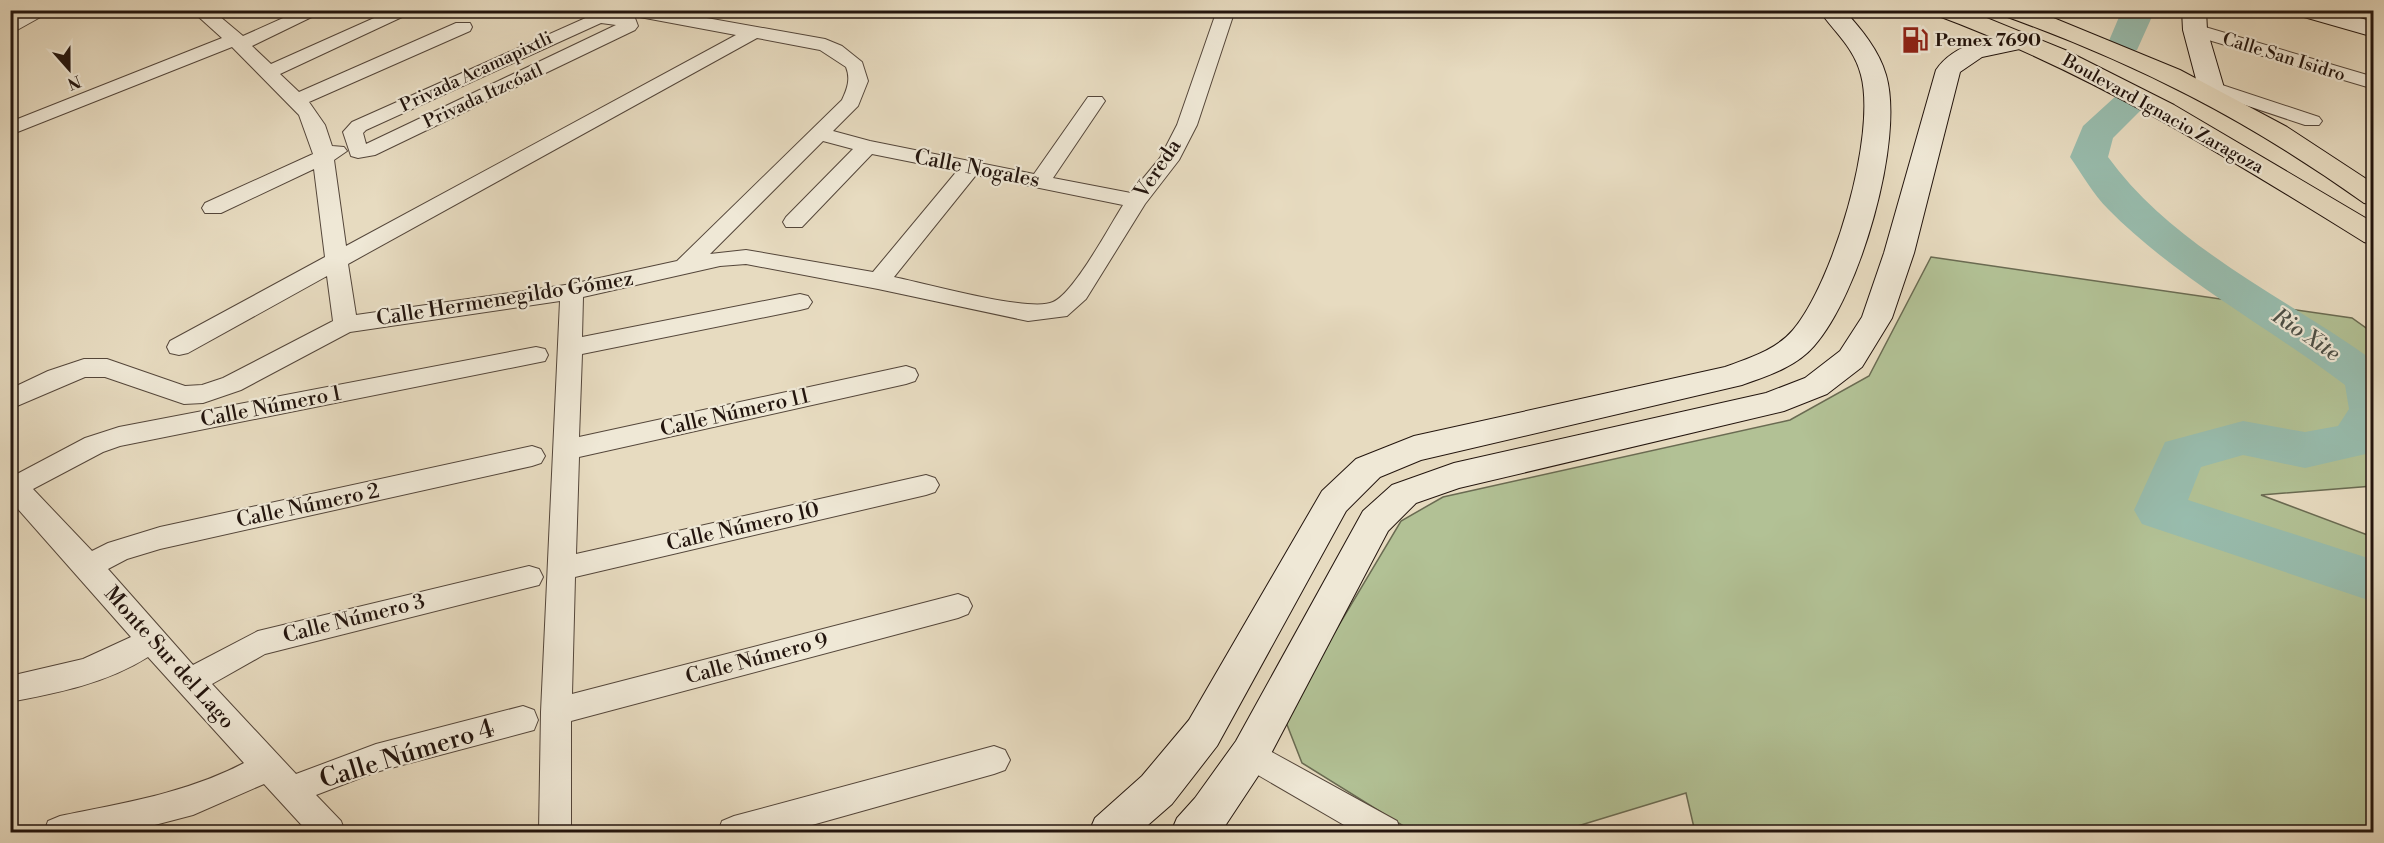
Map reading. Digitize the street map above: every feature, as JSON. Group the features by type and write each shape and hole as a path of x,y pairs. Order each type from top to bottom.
{"main road":[{"name":"Boulevard Ignacio Zaragoza","path":"1944,10 2025,41 2172,116 2373,236"},
{"name":"Boulevard Ignacio Zaragoza","path":"2010,10 2088,39 2212,92 2308,151 2373,197"}],"street":[{"path":"10,29 44,10"},
{"path":"206,15 232,10"},
{"path":"10,129 317,10"},
{"path":"268,72 408,10"},
{"name":"Vereda","path":"1059,310 1078,294 1136,201 1169,160 1186,126 1226,10"},
{"path":"1110,832 1157,790 1203,733 1334,501 1368,468 1413,449 1731,377 1770,362 1803,339 1828,304 1854,237 1864,197 1876,118 1876,86 1868,58 1846,26 1830,10"},
{"path":"2305,10 2373,30"},
{"path":"206,15 238,41 308,112 315,125 323,157 345,325"},
{"name":"Privada Acamapixtli","path":"213,208 323,157 354,137 599,17 629,22 629,18"},
{"path":"629,18 755,32 825,45 848,56 858,69 859,86 851,102 685,266"},
{"name":"Privada Itzcóatl","path":"354,137 358,152 368,151 629,18"},
{"path":"2195,20 2212,92 2312,121"},
{"name":"Calle San Isidro","path":"2195,20 2373,84"},
{"path":"296,101 463,27"},
{"path":"179,347 755,32"},
{"path":"1192,832 1210,812 1250,754 1375,521 1404,494 1454,476 1772,403 1816,386 1851,359 1877,318 1899,253 1948,70 1958,58 1973,50 2025,41"},
{"path":"1039,182 1095,101"},
{"name":"Calle Nogales","path":"818,133 867,147 1136,201"},
{"path":"794,222 867,147"},
{"path":"878,281 971,168"},
{"name":"Calle Hermenegildo Gómez","path":"10,400 57,376 84,368 107,368 184,395 203,394 232,384 345,325 572,292 720,259 746,258 878,281 1028,313 1059,310"},
{"path":"555,832 556,712 572,292"},
{"path":"569,348 800,303"},
{"name":"Calle Número 1","path":"13,485 94,446 119,437 536,355"},
{"name":"Calle Número 11","path":"565,450 906,375"},
{"name":"Calle Número 2","path":"88,566 118,551 149,541 532,456"},
{"name":"Monte Sur del Lago","path":"13,485 88,566 189,682 330,832"},
{"name":"Calle Número 10","path":"561,569 926,485"},
{"name":"Calle Número 3","path":"189,682 258,643 529,577"},
{"name":"Calle Número 9","path":"556,712 958,606"},
{"path":"10,689 101,669 151,640"},
{"name":"Calle Número 4","path":"292,791 331,771 523,720"},
{"path":"1250,754 1385,832"},
{"path":"734,832 994,760"},
{"path":"60,832 176,807 206,797 268,766"}],"green space":[{"path":"1931,257 2352,318 2373,333 2373,486 2261,495 2373,537 2373,832 1695,832 1686,793 1558,832 1413,832 1302,763 1284,717 1401,521 1443,497 1790,420 1869,376"}],"waterway":[{"name":"Rio Xite","path":"2125,43 2139,10"},
{"name":"Rio Xite","path":"2130,103 2096,134 2089,157 2109,185 2151,226 2181,249 2366,378 2372,410 2353,441 2305,450 2243,438 2182,455 2159,510 2374,581"}],"place":[{"name":"Pemex 7690","path":"1915,40"}]}
